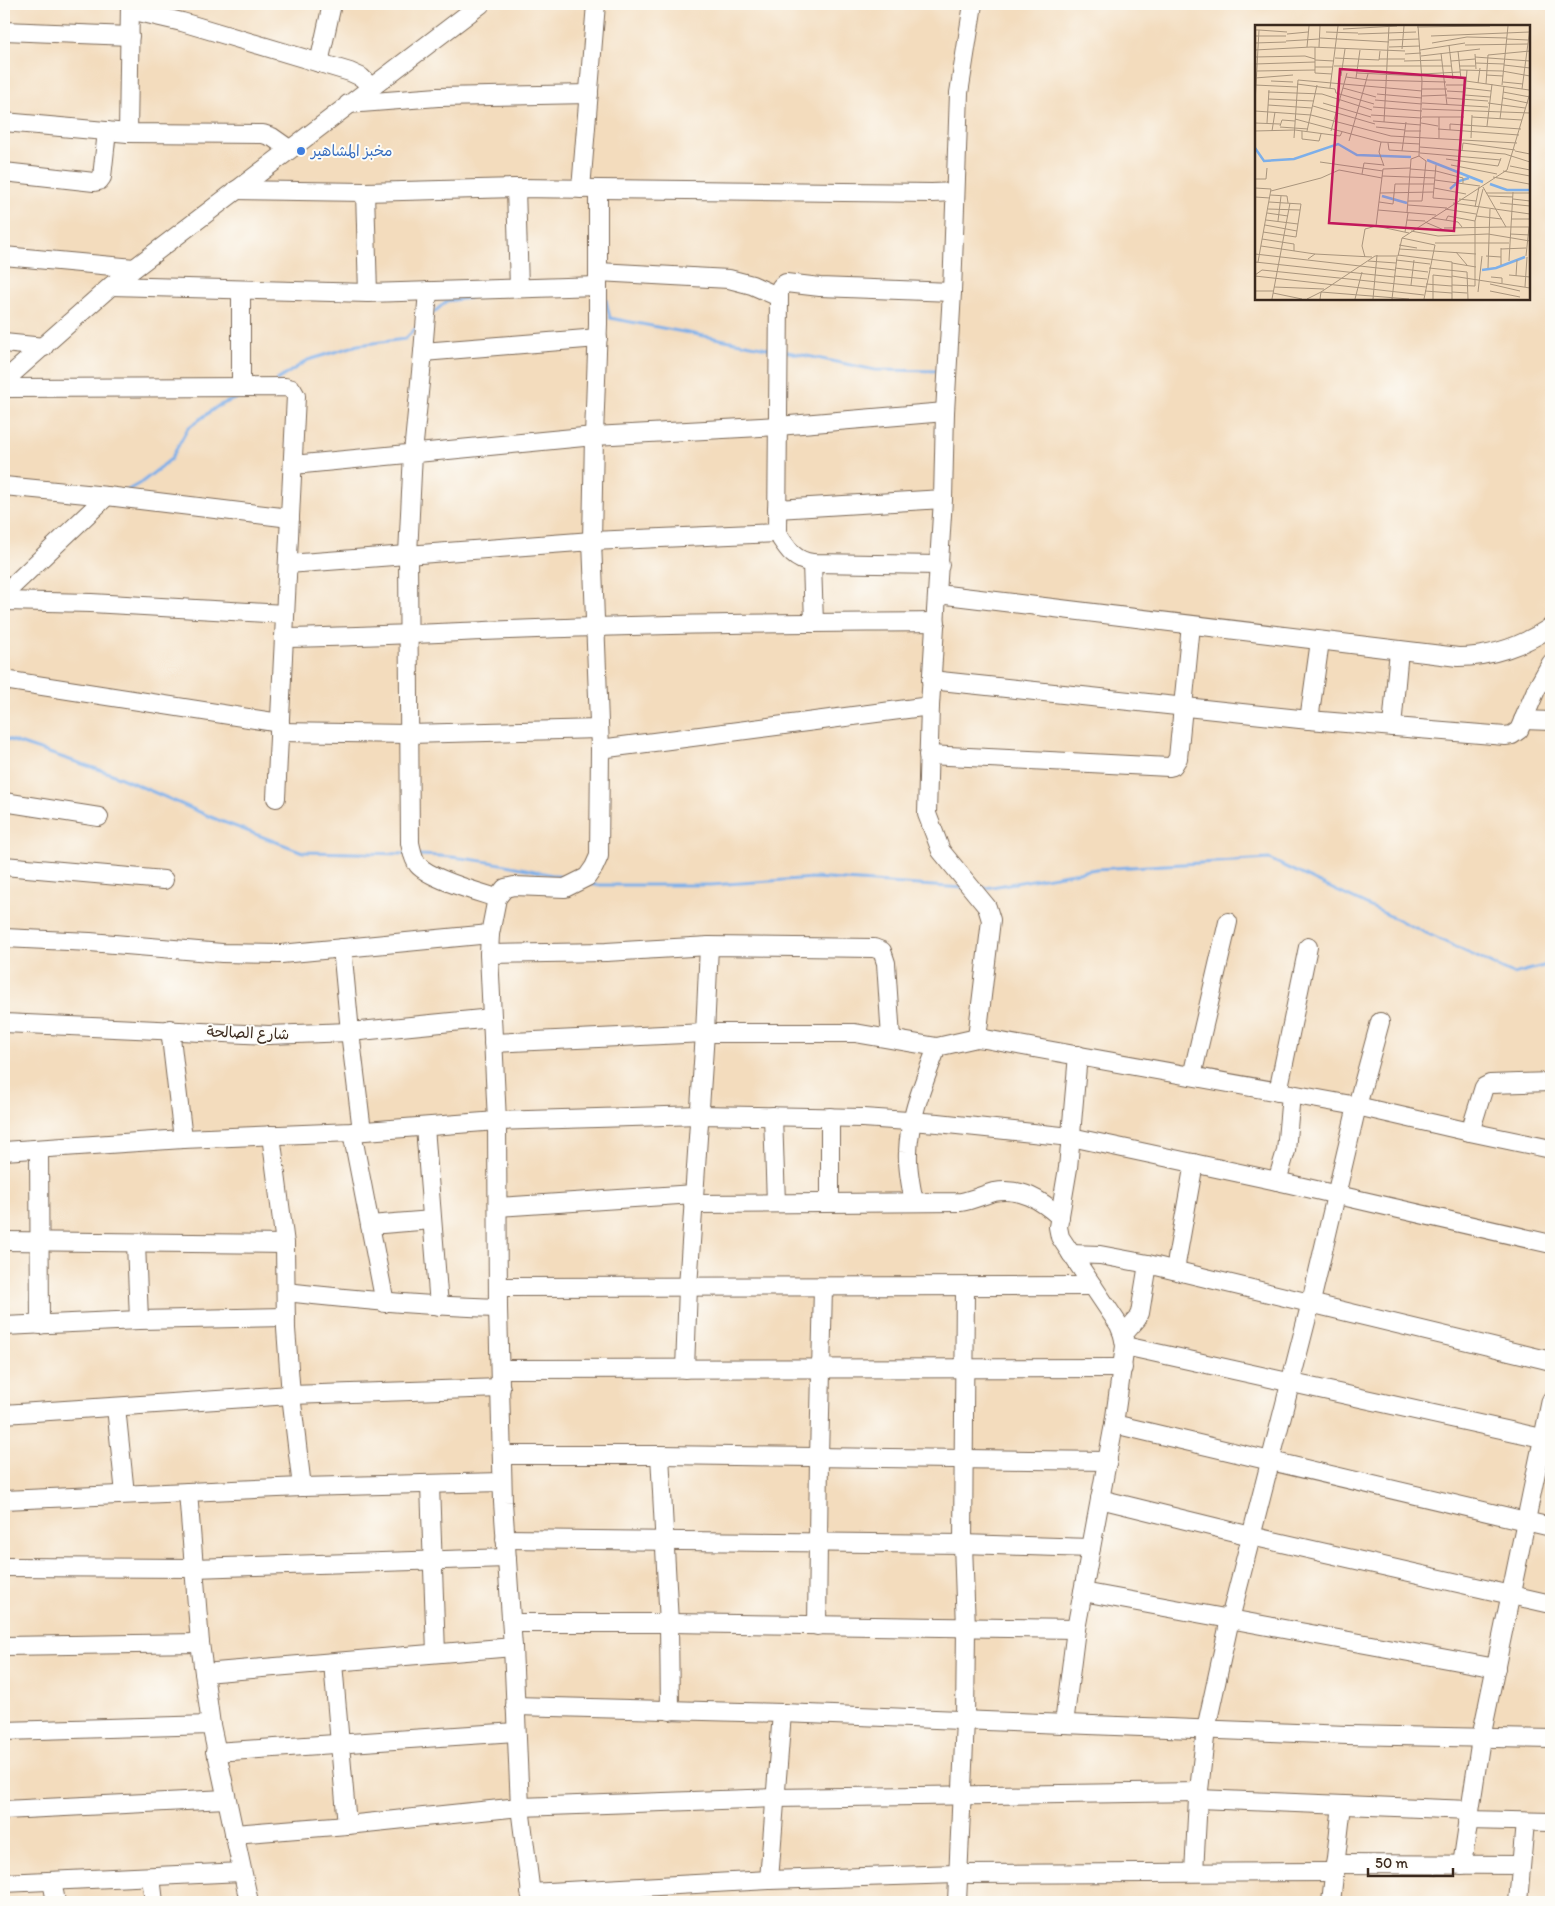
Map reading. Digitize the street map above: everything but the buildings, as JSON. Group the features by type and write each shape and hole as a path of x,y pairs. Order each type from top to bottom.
{"street":[{"path":"319,62 332,4"},
{"path":"4,381 110,286 481,4"},
{"path":"596,4 588,94 590,189 598,279 592,542 600,749 600,848 594,867 586,877 576,884 565,888 514,886 505,888 497,898 490,934 489,954 497,1121 498,1308 502,1482 512,1623 520,1807 531,1898 769,1880 957,1874 1194,1872 1521,1865"},
{"path":"973,4 959,93 943,499 931,680 927,814 935,839 945,856 988,907 990,914 991,920 978,1038"},
{"path":"128,133 130,7 350,72 361,77 371,87"},
{"path":"4,31 130,36"},
{"path":"348,104 438,97 588,94"},
{"path":"4,122 128,133 263,134 272,137 289,149"},
{"path":"4,172 99,181 102,177 107,131"},
{"path":"236,190 366,192 516,188 954,192"},
{"path":"516,188 519,288"},
{"path":"366,192 368,293"},
{"path":"4,256 134,268"},
{"path":"110,286 368,293 519,288 598,279 729,279 752,285 779,297"},
{"path":"940,565 802,562 788,551 777,533 779,289 786,283 820,287 952,292"},
{"path":"240,387 241,290"},
{"path":"428,291 413,453 408,554 410,834 414,859 429,874 497,898"},
{"path":"423,352 598,338"},
{"path":"4,343 44,347"},
{"path":"4,388 285,387 292,389 296,396 276,798"},
{"path":"293,465 594,436 778,426 945,412"},
{"path":"4,486 107,496 290,518"},
{"path":"4,594 107,496"},
{"path":"777,508 943,499"},
{"path":"288,564 592,542 777,533"},
{"path":"812,563 814,623"},
{"path":"938,594 1399,650 1472,657 1514,646 1535,638 1551,627"},
{"path":"4,601 100,603 285,614"},
{"path":"285,638 595,627 936,622"},
{"path":"928,755 1169,767 1178,758 1191,625"},
{"path":"1309,720 1320,640"},
{"path":"1392,727 1399,650"},
{"path":"931,680 1309,720 1505,736 1512,735 1519,730 1536,690 1551,663"},
{"path":"4,680 280,727 409,734 598,728"},
{"path":"600,749 930,706"},
{"path":"1523,720 1551,721"},
{"path":"4,802 100,817"},
{"path":"4,866 164,880"},
{"path":"1192,1076 1228,922"},
{"path":"4,938 281,954 490,934"},
{"path":"489,954 597,952 709,946 874,948 882,951 886,963 891,1038"},
{"path":"685,1369 688,1287 709,946"},
{"path":"1277,1181 1286,1151 1284,1093 1308,947"},
{"path":"342,948 357,1131 370,1225 385,1302"},
{"name":"شارع الصالحة","path":"4,1023 170,1029 269,1035 350,1032 492,1018"},
{"path":"1194,1872 1198,1796 1206,1729 1230,1619 1292,1382 1356,1106 1380,1022"},
{"path":"170,1029 183,1139"},
{"path":"493,1043 705,1033 855,1033 937,1047 978,1038 1356,1106 1551,1149"},
{"path":"914,1202 908,1152 912,1121 937,1047"},
{"path":"1078,1055 1068,1168 1058,1227 1060,1237 1093,1286 1124,1340 1292,1382 1547,1439"},
{"path":"1470,1132 1484,1087 1490,1084 1551,1082"},
{"path":"774,1116 776,1203"},
{"path":"4,1151 183,1139 425,1127 497,1121 774,1116 912,1121 1071,1137 1336,1194 1551,1244"},
{"path":"830,1117 830,1202"},
{"path":"425,1127 439,1306"},
{"path":"271,1135 285,1244 286,1317 291,1395 302,1487"},
{"path":"39,1149 40,1325"},
{"path":"1176,1270 1194,1163"},
{"path":"498,1207 694,1199 776,1203 961,1202 992,1192 1016,1191 1039,1200 1060,1217"},
{"path":"370,1225 432,1220"},
{"path":"4,1241 285,1244"},
{"path":"136,1243 139,1320"},
{"path":"1071,1254 1100,1255 1176,1270 1551,1361"},
{"path":"1064,1724 1076,1629 1108,1461 1123,1368 1124,1340 1140,1313 1148,1264"},
{"path":"499,1287 965,1288 1093,1286"},
{"path":"818,1626 823,1287"},
{"path":"957,1902 965,1720 966,1628 963,1544 963,1458 965,1288"},
{"path":"286,1292 385,1302 498,1308"},
{"path":"4,1326 139,1320 286,1317"},
{"path":"500,1369 1123,1368"},
{"path":"4,1414 291,1395 501,1388"},
{"path":"1462,1865 1481,1738 1526,1521 1547,1439 1551,1400"},
{"path":"116,1407 125,1494"},
{"path":"1114,1424 1551,1527"},
{"path":"502,1455 660,1454 1108,1461"},
{"path":"660,1454 669,1624 670,1711"},
{"path":"4,1500 302,1487 502,1482"},
{"path":"430,1485 436,1653"},
{"path":"188,1492 200,1643 215,1752 249,1902"},
{"path":"1100,1499 1251,1536 1551,1604"},
{"path":"506,1539 818,1544 963,1544 1091,1548"},
{"path":"4,1567 194,1568 507,1558"},
{"path":"1083,1592 1496,1668"},
{"path":"512,1623 1076,1629"},
{"path":"4,1646 200,1643"},
{"path":"204,1673 513,1647"},
{"path":"333,1663 347,1825"},
{"path":"515,1706 782,1713 1347,1735 1551,1739"},
{"path":"769,1880 782,1713"},
{"path":"4,1731 211,1725"},
{"path":"215,1752 516,1732"},
{"path":"234,1834 347,1825 520,1807 774,1798 962,1794 1198,1796 1469,1815 1525,1822 1551,1822"},
{"path":"4,1810 226,1799"},
{"path":"1331,1902 1342,1805"},
{"path":"1518,1902 1525,1822"},
{"path":"4,1883 242,1872"},
{"path":"151,1877 154,1902"},
{"path":"52,1881 56,1902"}],"waterway":[{"path":"433,313 447,301 470,298"},
{"path":"606,300 610,318 772,349"},
{"path":"277,380 308,360 358,345 405,339 419,325"},
{"path":"783,351 875,370 942,371"},
{"path":"126,491 142,482 171,459 188,428 218,406 244,395"},
{"path":"4,738 112,774 218,820 303,852 407,854"},
{"path":"418,855 456,857 532,870 570,879"},
{"path":"980,889 1096,869 1269,859 1513,974 1551,964"},
{"path":"588,883 595,885 711,885 814,878 963,888"}],"place":[{"name":"مخبز المشاهير","path":"301,151"}]}
